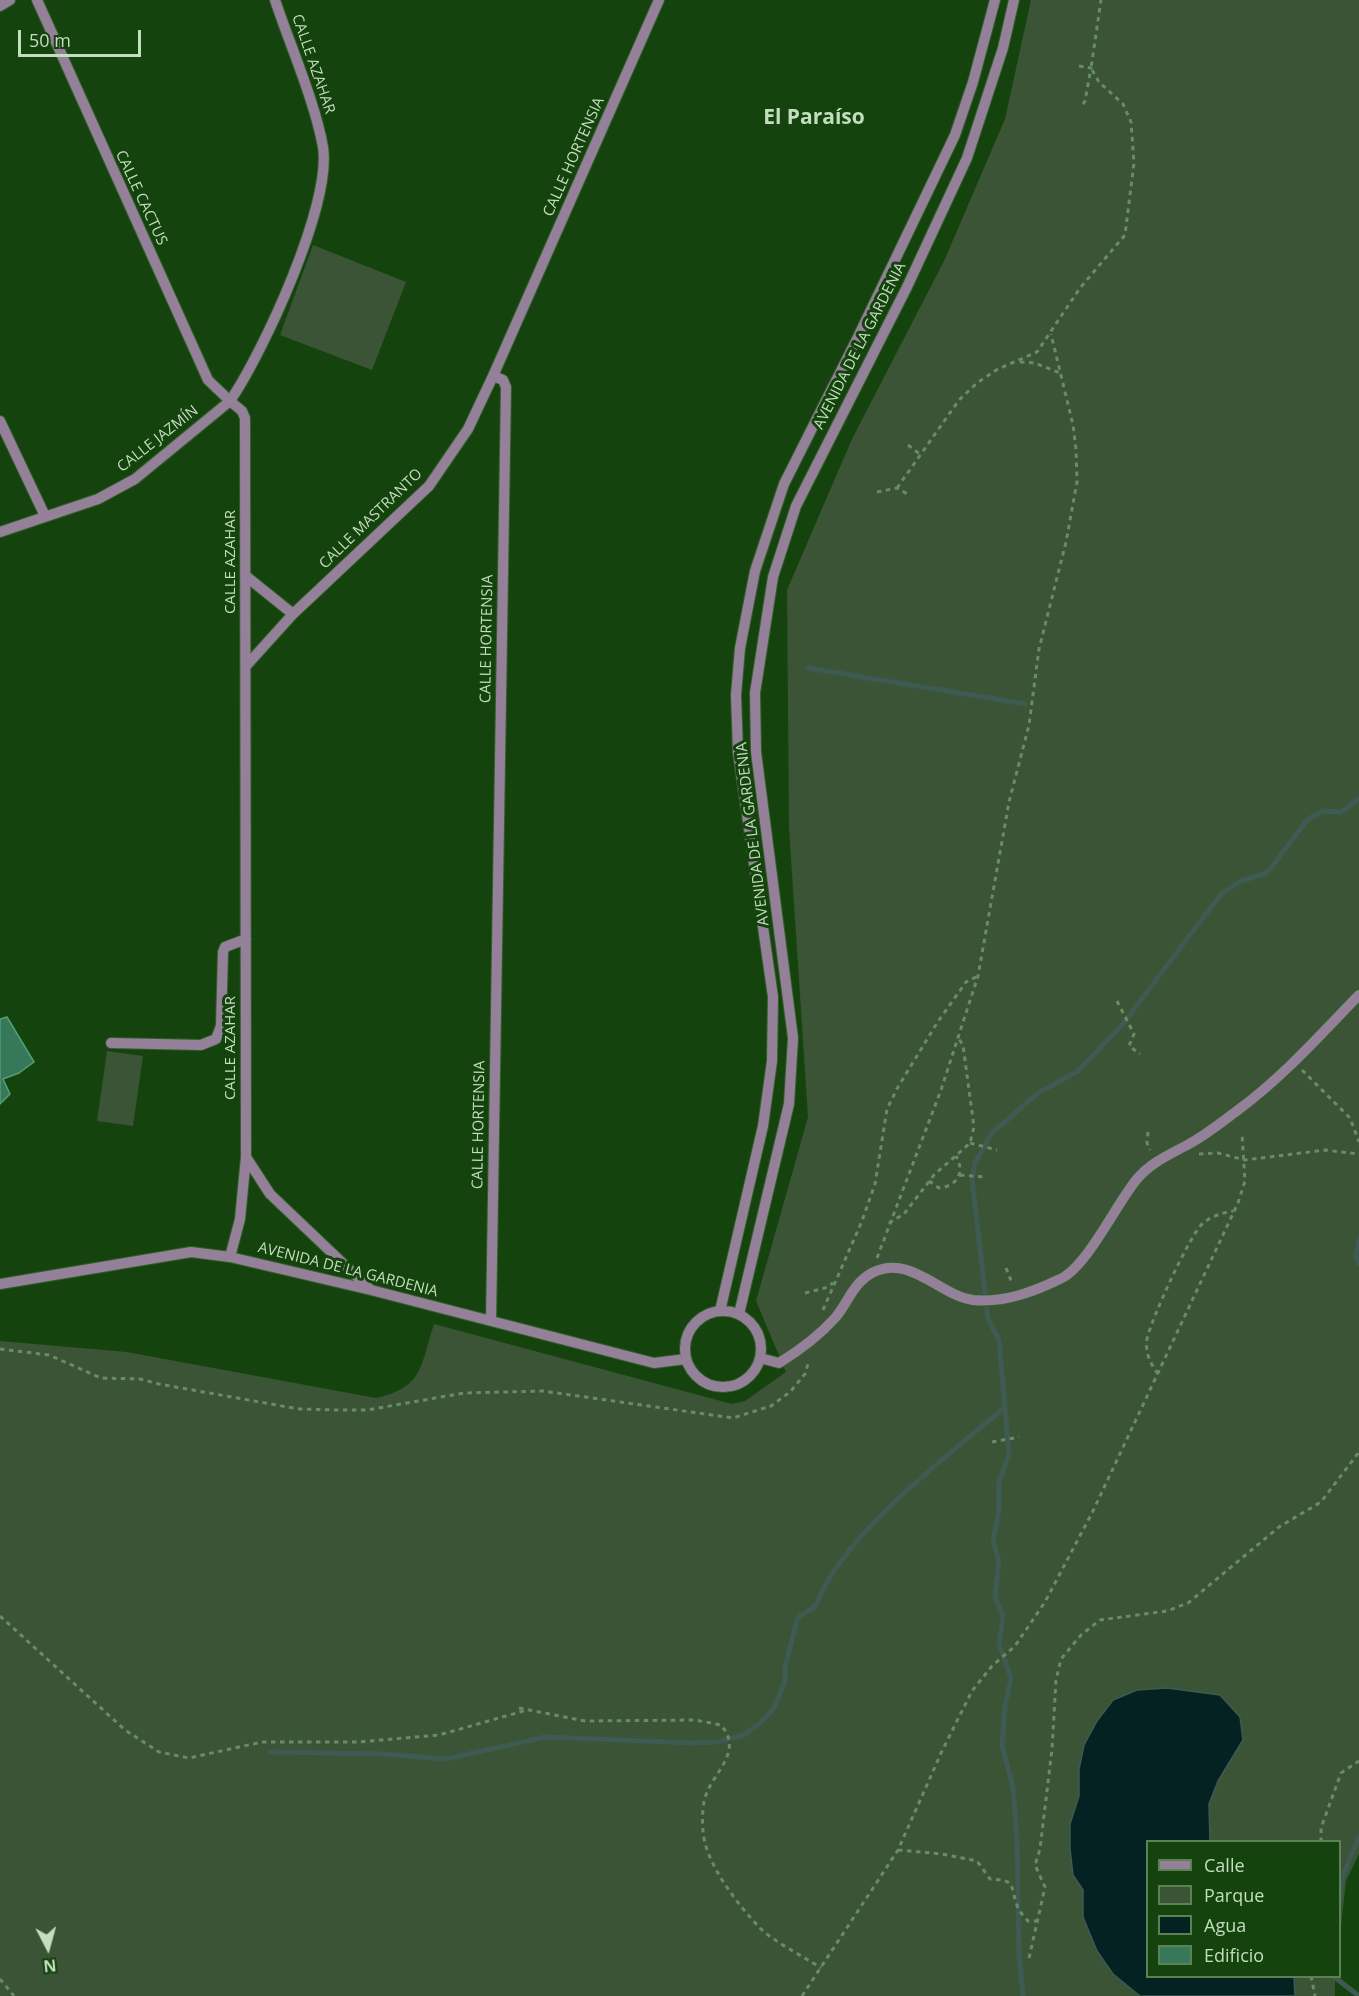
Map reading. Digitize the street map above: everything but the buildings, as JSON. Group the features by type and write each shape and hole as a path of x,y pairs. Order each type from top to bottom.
{"street":[{"path":"0,6 10,0"},
{"name":"CALLE CACTUS","path":"37,0 208,380 230,401"},
{"name":"CALLE AZAHAR","path":"230,1257 240,1220 246,1157 247,577 245,418 242,411 230,401 258,356 278,314 302,245 323,172 323,149 318,124 275,0"},
{"name":"CALLE HORTENSIA","path":"491,1321 506,387 503,380 493,376 659,0"},
{"name":"AVENIDA DE LA GARDENIA","path":"720,1311 763,1126 772,1061 773,997 738,752 736,695 740,648 755,571 784,484 891,270 954,135 973,82 995,0"},
{"name":"AVENIDA DE LA GARDENIA","path":"740,1314 789,1104 793,1038 756,752 755,693 773,577 796,506 911,279 967,158 1003,48 1014,0"},
{"path":"891,270 911,279"},
{"name":"CALLE MASTRANTO","path":"246,666 293,614 429,486 468,429 493,376"},
{"name":"CALLE JAZMÍN","path":"0,531 98,499 135,479 230,401"},
{"path":"0,422 45,516"},
{"path":"247,577 293,614"},
{"path":"111,1042 201,1045 216,1039 221,1026 223,952 225,947 246,939"},
{"path":"760,1358 779,1363 811,1343 837,1316 853,1289 872,1273 890,1268 914,1272 971,1300 999,1300 1033,1291 1064,1278 1087,1254 1138,1177 1162,1158 1209,1131 1258,1096 1359,995"},
{"path":"246,1157 270,1194 371,1290"},
{"name":"AVENIDA DE LA GARDENIA","path":"0,1284 191,1252 230,1257 371,1290 654,1364 686,1359"},
{"path":"720,1311 740,1314 758,1333 761,1345 760,1358 746,1379 723,1387 711,1385 700,1379 686,1359 687,1335 693,1324 703,1317 720,1311"}],"path":[{"path":"1081,108 1085,101 1101,0"},
{"path":"897,488 965,394 998,369 1038,352 1080,288 1125,235 1134,163 1131,122 1123,104 1100,82 1091,68 1079,66"},
{"path":"879,1271 878,1252 941,1090 978,976 1009,802 1029,724 1040,649 1066,542 1077,482 1073,425 1050,334"},
{"path":"1018,362 1035,363 1060,373"},
{"path":"908,446 921,455"},
{"path":"877,492 897,488 909,495"},
{"path":"821,1314 862,1221 875,1184 891,1101 943,1015 966,982 978,976"},
{"path":"1117,1001 1134,1034 1129,1046 1140,1054"},
{"path":"889,1223 904,1214 929,1182 970,1143 974,1127 972,1109 963,1045 958,1038"},
{"path":"1294,1062 1350,1118 1359,1142"},
{"path":"1148,1132 1149,1148 1162,1158"},
{"path":"802,1996 898,1850 967,1701 992,1666 1014,1646 1039,1612 1093,1511 1234,1211 1245,1181 1242,1134"},
{"path":"970,1143 997,1150"},
{"path":"1196,1154 1218,1153 1245,1160 1324,1150 1359,1154"},
{"path":"956,1156 962,1175"},
{"path":"929,1182 933,1186 946,1187 952,1185 962,1175"},
{"path":"962,1175 984,1177"},
{"path":"1158,1374 1150,1362 1147,1340 1189,1239 1204,1223 1218,1214 1234,1211"},
{"path":"805,1293 825,1288 834,1282"},
{"path":"0,1349 49,1355 101,1378 140,1379 299,1409 367,1410 464,1393 543,1391 733,1418 771,1406 790,1392 805,1374 811,1343"},
{"path":"992,1442 1019,1437"},
{"path":"1029,1958 1045,1887 1035,1865 1040,1849 1060,1659 1081,1635 1100,1620 1167,1611 1188,1603 1279,1527 1320,1502 1359,1452"},
{"path":"0,1616 125,1730 146,1745 174,1756 205,1756 262,1742 359,1742 439,1735 527,1710"},
{"path":"519,1708 606,1723 710,1721 725,1729 728,1754 704,1802 703,1832 712,1862 720,1878 759,1927 821,1968"},
{"path":"1321,1840 1321,1828 1341,1773 1359,1761"},
{"path":"898,1850 977,1861 990,1880 1007,1880 1014,1886 1017,1906 1028,1921 1036,1921"},
{"path":"1311,1978 1315,1996"},
{"path":"0,1979 14,1996"}],"green space":[{"path":"1031,0 1359,0 1359,1854 1346,1881 1341,1926 1341,1840 1146,1840 1146,1978 1335,1978 1335,1996 0,1996 0,1341 127,1352 376,1398 403,1388 412,1381 422,1363 434,1324 732,1404 745,1401 786,1372 756,1301 808,1117 789,828 787,590 852,439 944,261 1005,119"},
{"path":"313,245 406,282 372,370 280,335"},
{"path":"107,1051 143,1056 133,1126 97,1121"}],"water":[{"path":"1167,1688 1220,1695 1240,1717 1243,1740 1218,1781 1209,1804 1210,1840 1146,1840 1146,1978 1294,1978 1295,1996 1140,1996 1113,1974 1097,1951 1083,1917 1083,1890 1073,1875 1070,1824 1079,1796 1079,1769 1084,1745 1097,1721 1113,1700 1137,1690"}],"waterway":[{"path":"808,668 1025,704"},
{"path":"1023,1996 1019,1954 1017,1839 1013,1787 1002,1746 1005,1705 1011,1678 999,1644 1003,1616 995,1597 999,1561 993,1541 999,1510 999,1482 1009,1454 999,1340 988,1319 972,1179 975,1163 991,1134 1038,1093 1078,1071 1122,1025 1221,894 1241,881 1267,873 1307,820 1322,811 1341,812 1359,799"},
{"path":"1359,1239 1356,1256 1359,1264"},
{"path":"271,1752 382,1754 446,1759 545,1737 695,1743 717,1742 744,1735 774,1708 785,1681 785,1667 797,1620 815,1606 830,1577 849,1550 927,1472 1005,1407"},
{"path":"1341,1890 1342,1878 1359,1837"},
{"path":"1336,1978 1359,1996"}],"district":[{"name":"El Paraíso","path":"814,118"}]}
